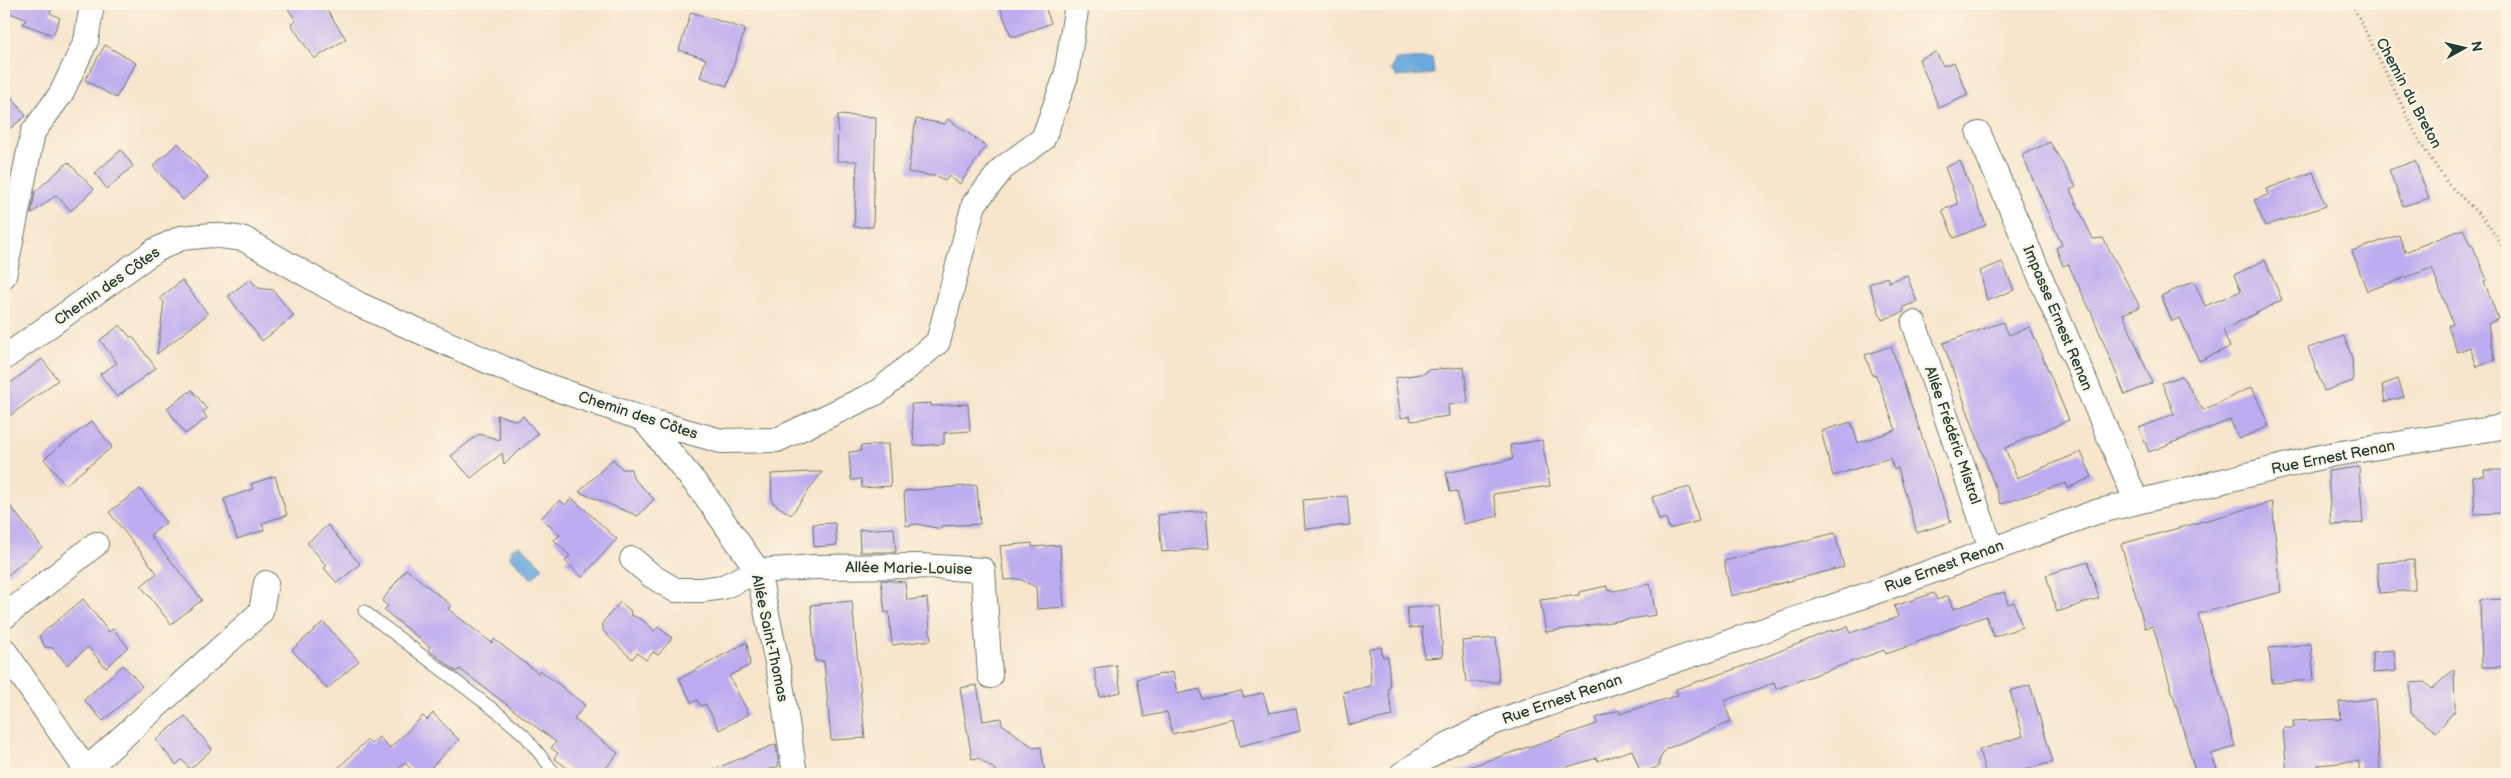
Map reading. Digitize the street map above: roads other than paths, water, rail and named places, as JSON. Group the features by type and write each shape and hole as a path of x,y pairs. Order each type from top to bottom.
{"street":[{"path":"4,276 33,132 61,94 86,41 92,4"},
{"name":"Chemin des Côtes","path":"4,358 154,251 181,238 212,236 244,239 360,305 528,379 643,419 721,441 777,440 878,392 938,342 974,204 1003,168 1043,139 1066,76 1077,4"},
{"name":"Impasse Ernest Renan","path":"1979,134 2137,502"},
{"name":"Allée Frédéric Mistral","path":"1914,322 1991,548"},
{"name":"Allée Saint-Thomas","path":"643,419 705,495 758,571 780,677 795,774"},
{"name":"Rue Ernest Renan","path":"1402,774 1443,747 1490,724 1872,593 1991,548 2096,512 2329,455 2496,428 2507,424"},
{"path":"4,617 96,544"},
{"path":"632,559 652,576 675,590 701,590 724,587 758,571"},
{"name":"Allée Marie-Louise","path":"758,571 815,567 921,566 983,570 990,676"},
{"path":"4,650 88,772 261,612 266,583"}],"lane":[{"path":"364,611 525,736 554,772 552,774"}],"water":[{"path":"1432,58 1434,74 1396,77 1396,74 1391,71 1395,60"},
{"path":"520,545 543,567 532,579 509,556 512,553 510,550"}]}
